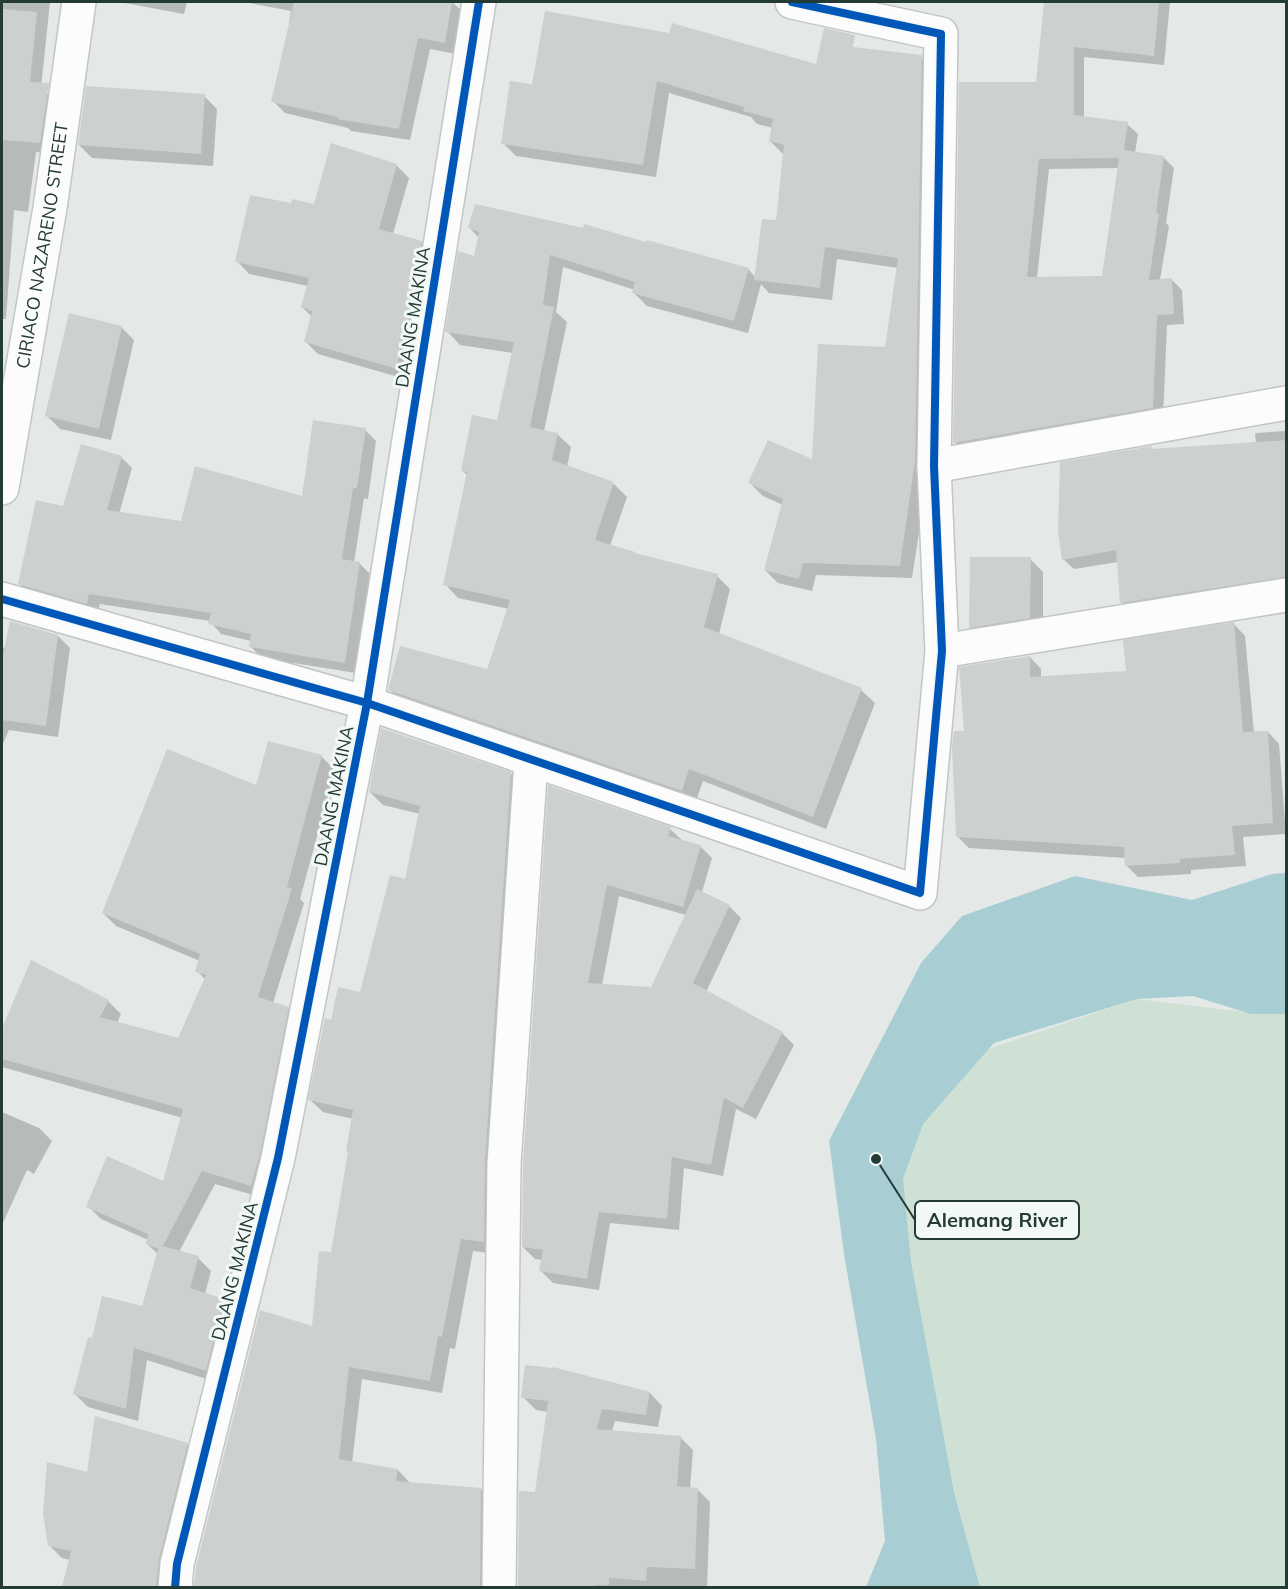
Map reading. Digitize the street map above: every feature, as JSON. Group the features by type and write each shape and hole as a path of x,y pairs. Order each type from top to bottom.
{"street":[{"name":"CIRIACO NAZARENO STREET","path":"2,488 50,208 79,2"},
{"name":"DAANG MAKINA","path":"175,1587 177,1564 278,1158 367,703 478,2"},
{"path":"2,599 367,703 920,893 942,651 934,466 941,34 792,2"},
{"path":"934,466 1287,403"},
{"path":"942,651 1287,595"},
{"path":"499,1587 504,1164 531,761"}],"green space":[{"path":"1137,999 1253,1013 1286,1013 1286,1587 980,1587 955,1495 876,1159 988,1049"}],"water":[{"path":"1286,873 1286,1014 1251,1014 1193,996 1137,999 994,1043 923,1124 903,1179 911,1262 954,1492 980,1587 866,1587 885,1541 876,1439 844,1254 829,1141 921,963 962,916 1075,876 1192,900 1272,874"}],"building":[{"path":"294,2 452,2 445,43 418,38 399,129 337,119 338,117 271,102"},
{"path":"1044,2 1159,2 1154,56 1074,47 1074,115 1128,122 1124,150 1164,156 1156,213 1159,214 1149,280 1172,278 1174,314 1157,315 1153,408 953,443 959,82 1036,82","holes":["1119,158 1102,276 1027,277 1039,159"]},
{"path":"2,9 37,12 30,82 49,83 40,143 2,140"},
{"path":"545,11 669,33 672,23 816,64 824,28 855,35 853,47 922,55 915,461 900,566 803,563 799,579 764,570 783,499 748,483 768,440 812,459 818,344 885,347 898,258 825,247 820,288 754,280 762,219 776,220 784,145 769,141 773,119 743,111 744,107 657,81 643,165 501,144 510,81 532,84"},
{"path":"86,86 205,94 201,154 78,145"},
{"path":"331,143 397,164 379,229 422,241 408,326 403,326 397,369 304,342 312,311 301,307 309,278 235,262 250,195 291,203 292,199 314,204"},
{"path":"475,204 583,228 584,224 749,268 734,321 632,293 635,282 550,255 543,305 554,307 530,427 558,433 552,460 614,482 595,540 635,553 718,574 704,627 862,688 813,817 689,769 682,791 388,690 400,646 487,669 510,600 443,585 467,472 461,471 472,415 497,420 514,342 445,332 458,251 474,256 479,232 468,228"},
{"path":"69,313 122,326 99,429 45,416"},
{"path":"313,420 366,428 357,488 353,488 342,559 360,562 345,663 249,647 251,634 208,624 211,613 89,594 87,604 18,584 36,500 63,506 81,444 122,456 107,510 181,521 195,466 302,496"},
{"path":"1287,440 1287,577 1120,603 1116,550 1062,560 1058,531 1060,462 1152,446 1151,449"},
{"path":"970,557 1031,557 1030,618 969,628"},
{"path":"10,621 58,635 46,726 2,720 2,660"},
{"path":"1234,622 1243,732 1268,731 1273,823 1232,826 1235,855 1180,859 1180,863 1125,866 1124,847 956,837 952,745 954,731 964,731 959,667 1030,656 1030,677 1126,671 1123,640"},
{"path":"381,728 511,772 485,1163 484,1242 461,1239 442,1337 438,1336 430,1381 349,1367 339,1459 398,1469 396,1481 481,1488 480,1587 194,1587 196,1567 260,1310 312,1326 319,1251 331,1252 353,1110 308,1100 325,1018 331,1020 338,987 360,992 390,875 405,879 420,806 369,792"},
{"path":"268,741 322,755 287,887 292,889 258,997 289,1007 260,1154 251,1186 202,1171 163,1246 199,1256 190,1288 224,1299 206,1371 134,1348 126,1409 73,1394 88,1337 92,1338 102,1296 142,1306 158,1249 146,1244 148,1234 86,1207 107,1156 163,1181 183,1109 2,1059 2,1028 31,960 109,1000 100,1017 178,1038 206,975 195,972 200,954 102,913 167,749 256,785"},
{"path":"548,785 671,827 668,836 701,845 683,907 607,885 588,983 651,987 697,889 730,905 693,983 783,1032 743,1108 724,1098 711,1165 672,1157 667,1219 599,1212 587,1279 539,1271 543,1250 522,1247 523,1165"},
{"path":"525,1365 553,1367 650,1392 646,1415 602,1409 597,1429 681,1436 677,1486 698,1488 695,1569 647,1567 646,1581 609,1578 609,1585 595,1585 595,1587 518,1587 519,1491 535,1492 548,1401 521,1398"},
{"path":"95,1416 188,1443 159,1559 156,1587 62,1587 71,1551 48,1546 43,1514 47,1462 87,1472"}],"cycle path":[{"path":"175,1588 177,1564 278,1158 367,703 479,2"},
{"path":"2,599 367,703 920,893 942,651 934,466 941,34 792,2"}],"place":[{"name":"Alemang River","path":"876,1159"}]}
